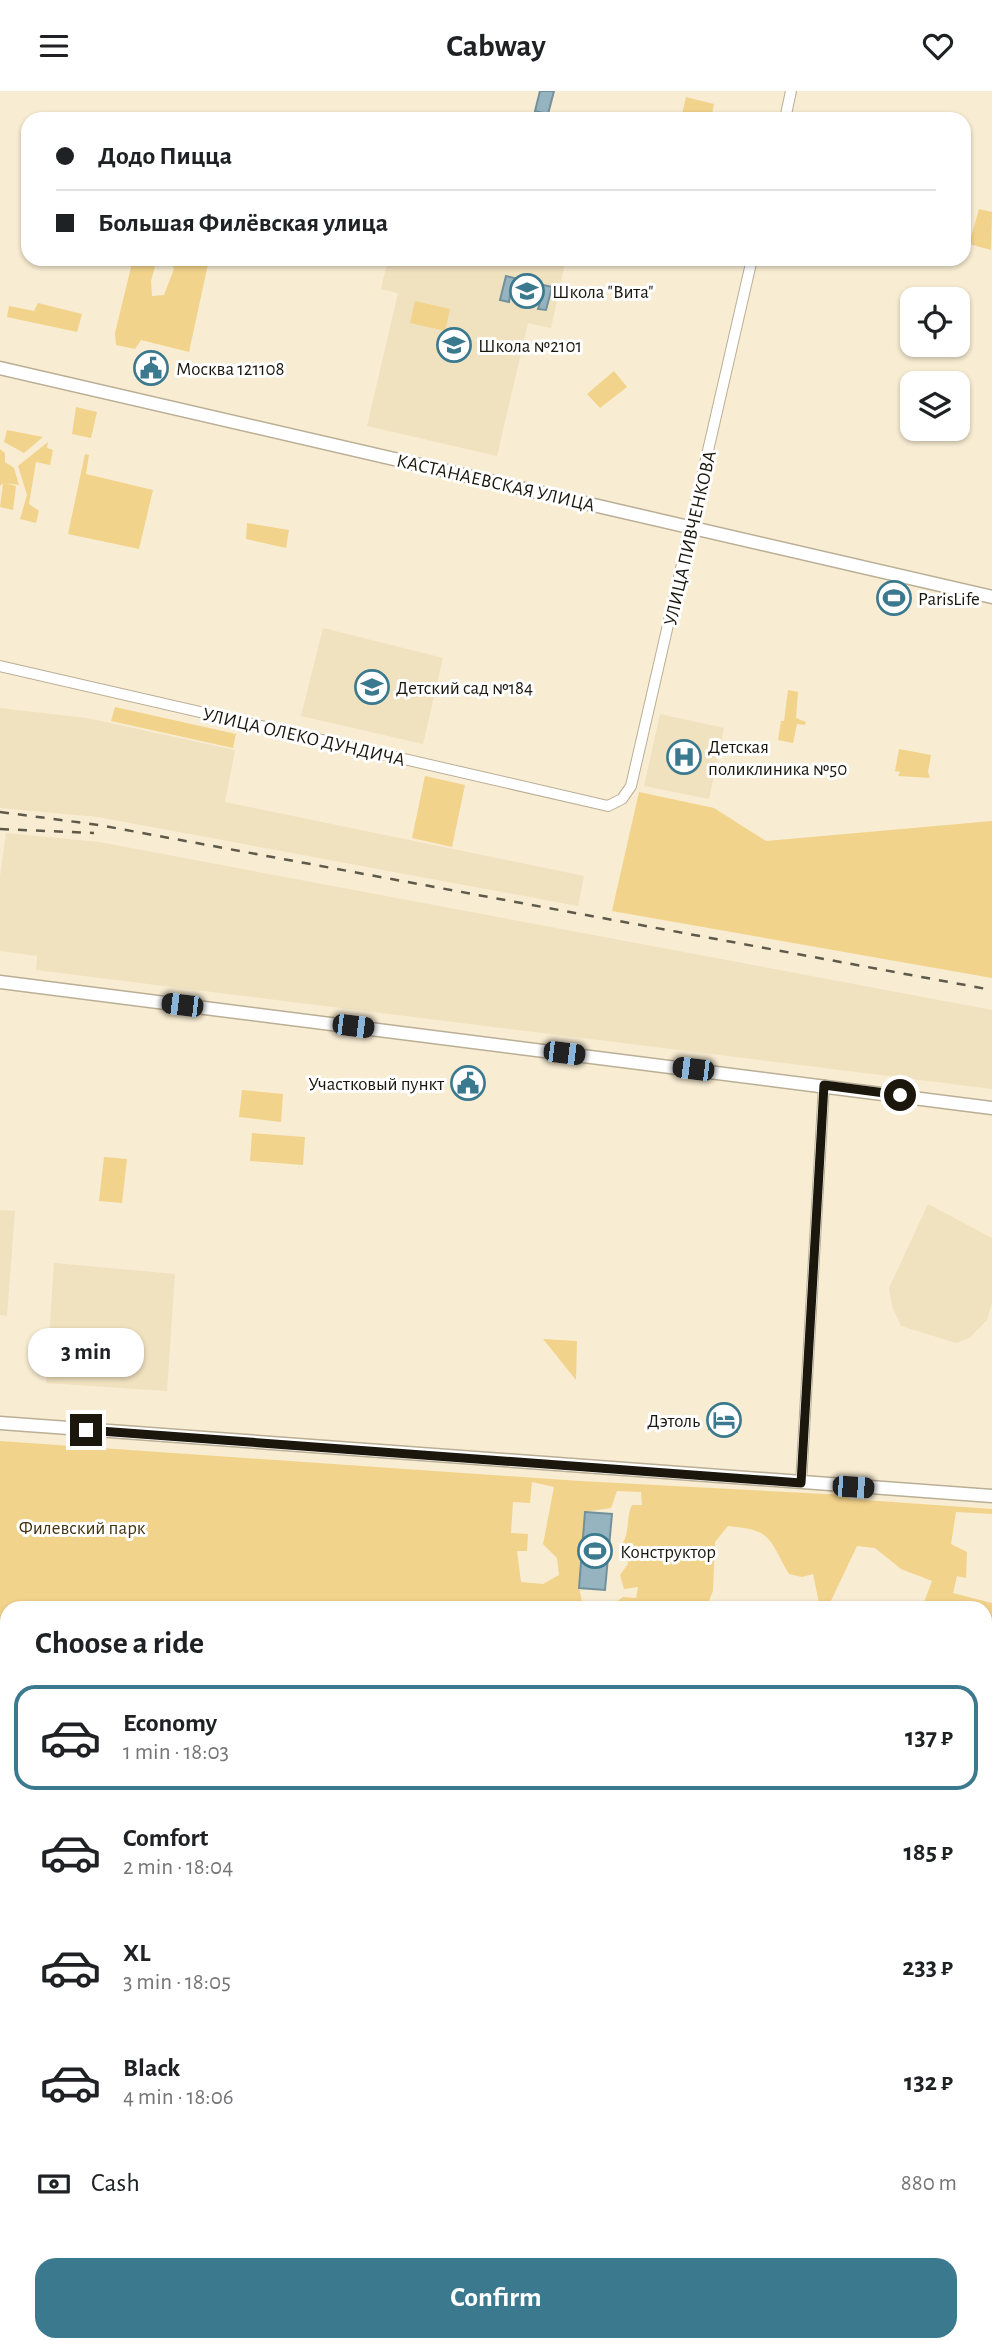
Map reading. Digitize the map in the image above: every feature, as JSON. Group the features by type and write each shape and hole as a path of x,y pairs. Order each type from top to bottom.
{"street":[{"path":"787,112 792,91"},
{"name":"УЛИЦА ПИВЧЕНКОВА","path":"608,806 622,799 631,786 750,266"},
{"name":"КАСТАНАЕВСКАЯ УЛИЦА","path":"0,368 992,597"},
{"name":"УЛИЦА ОЛЕКО ДУНДИЧА","path":"0,666 608,806"},
{"path":"0,982 992,1108"},
{"path":"801,1483 824,1085"},
{"path":"0,1423 992,1496"}],"shaded area":[{"name":"Школа №2101","path":"386,266 564,266 551,328 528,323 497,456 367,426 398,293 381,289"},
{"name":"Детский сад №184","path":"323,628 443,658 423,744 301,716"},
{"path":"0,708 87,718 235,750 225,802 584,876 578,906 98,817 0,808"},
{"name":"Детская поликлиника №50","path":"660,714 724,728 709,799 644,786"},
{"path":"6,833 99,842 992,1010 992,1089 36,970 37,956 0,951 0,876"},
{"path":"928,1204 992,1238 992,1303 987,1320 969,1338 956,1343 901,1326 892,1306 889,1288"},
{"path":"0,1210 15,1211 7,1316 0,1315"},
{"path":"54,1263 175,1274 167,1391 46,1383"}],"green space":[{"path":"686,97 714,104 712,112 683,112"},
{"path":"979,209 992,212 991,250 971,245"},
{"path":"131,266 155,266 151,281 152,296 164,295 174,269 172,266 208,266 189,352 141,340 135,349 116,345 115,333"},
{"path":"415,301 450,309 445,331 410,323"},
{"path":"38,303 82,314 77,332 7,317 9,306 34,311"},
{"path":"614,371 627,387 600,408 587,394"},
{"path":"76,407 97,412 91,438 72,434"},
{"path":"7,430 43,437 24,453 4,442"},
{"path":"48,442 47,448 53,450 50,465 36,462 29,504 39,511 36,523 20,519 27,495 18,466"},
{"path":"0,449 5,453 5,462 14,468 19,485 5,483 16,486 13,510 0,507 3,483 0,486"},
{"path":"85,454 89,455 86,474 153,490 139,549 68,534"},
{"path":"247,523 289,530 286,548 246,539"},
{"path":"788,690 798,692 796,718 806,722 805,725 797,724 793,743 778,740 781,721 784,721"},
{"path":"115,707 236,734 233,748 111,721"},
{"path":"899,749 931,755 928,772 930,778 898,776 900,772 895,771"},
{"path":"425,776 465,785 452,847 412,838"},
{"path":"639,792 714,808 766,841 992,821 992,978 612,911"},
{"path":"242,1090 283,1094 281,1122 239,1117"},
{"path":"252,1133 305,1137 303,1165 250,1161"},
{"path":"104,1157 127,1159 122,1203 99,1201"},
{"path":"543,1339 577,1341 576,1380"},
{"name":"Филевский парк","path":"0,1441 580,1481 844,1495 850,1499 992,1509 992,1514 956,1512 951,1544 967,1552 966,1578 957,1576 953,1593 984,1601 924,1601 932,1581 901,1569 875,1548 857,1546 831,1601 819,1601 813,1574 802,1577 789,1574 772,1544 762,1533 728,1526 715,1542 713,1591 709,1601 617,1601 623,1597 636,1598 638,1587 624,1589 620,1575 628,1564 627,1549 623,1543 630,1510 632,1505 642,1505 641,1492 617,1491 611,1508 585,1512 579,1588 582,1601 0,1601","holes":["532,1482 554,1487 543,1544 557,1558 559,1575 543,1584 521,1582 517,1551 527,1551 528,1534 511,1533 513,1502 530,1503"]}],"building":[{"path":"540,91 554,91 549,112 535,111"},
{"name":"Школа \"Вита\"","path":"506,276 552,287 546,310 538,309 540,302 510,295 509,302 500,300"},
{"name":"Дэтоль","path":"711,1409 738,1411 737,1432 709,1429"},
{"name":"Конструктор","path":"585,1512 612,1514 605,1590 579,1588"}],"railway":[{"path":"0,812 99,825 992,990"},
{"path":"0,829 94,833"}],"place":[{"name":"Школа \"Вита\"","path":"527,291"},
{"name":"Школа №2101","path":"454,345"},
{"name":"Москва 121108","path":"151,368"},
{"name":"ParisLife","path":"894,598"},
{"name":"Детский сад №184","path":"372,687"},
{"name":"Детская поликлиника №50","path":"684,757"},
{"name":"Участковый пункт","path":"468,1083"},
{"name":"Дэтоль","path":"724,1420"},
{"name":"Конструктор","path":"595,1551"}],"route":[{"path":"86,1430 801,1483 824,1085 900,1095"}]}
